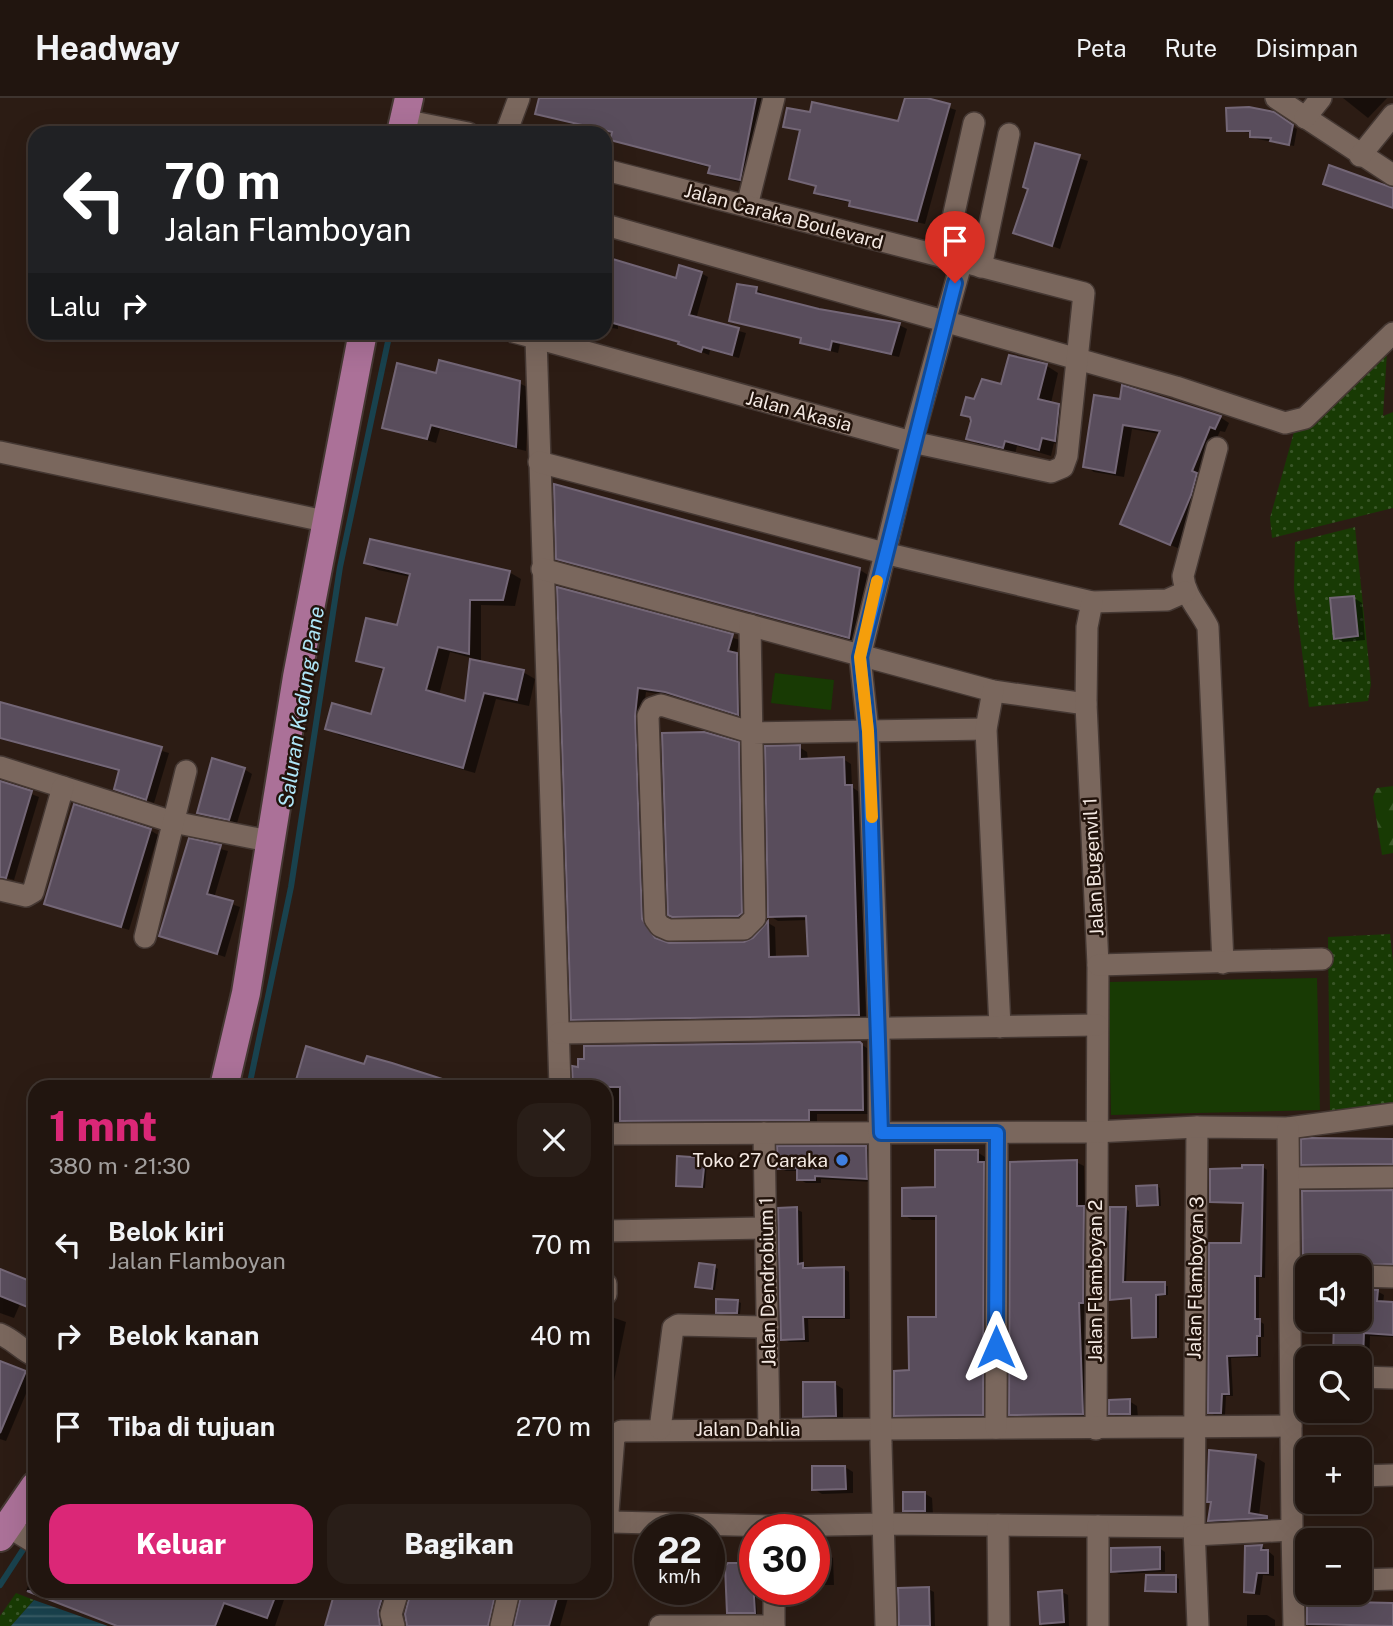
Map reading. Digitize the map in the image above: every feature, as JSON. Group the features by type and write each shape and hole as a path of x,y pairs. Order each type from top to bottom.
{"main road":[{"path":"226,1080 246,993 297,677 329,522 362,340"},
{"path":"15,1534 28,1503"}],"street":[{"path":"509,126 519,98"},
{"path":"747,206 774,98"},
{"path":"1276,98 1360,156 1393,175"},
{"path":"1305,118 1321,98"},
{"path":"1360,156 1393,115"},
{"path":"408,119 437,126"},
{"path":"962,263 974,123"},
{"path":"886,1626 881,1430 879,1030 868,731 860,657 944,323 962,263 1009,134"},
{"name":"Jalan Caraka Boulevard","path":"612,172 1084,293 1078,362"},
{"path":"612,227 1078,362 1176,387 1286,423 1304,418 1393,333"},
{"path":"536,340 560,1080"},
{"name":"Jalan Akasia","path":"543,340 912,442 1051,472 1063,467 1078,362"},
{"path":"1217,448 1183,576 1185,592 1199,609 1208,627 1223,962"},
{"path":"0,452 329,522"},
{"path":"539,462 884,553 1093,602 1154,601 1185,592"},
{"path":"542,569 993,691 1086,704"},
{"name":"Jalan Bugenvil 1","path":"1093,602 1087,627 1086,704 1098,965 1095,1132"},
{"path":"750,625 753,733 755,918 744,929 669,930 660,926 655,919 648,716 652,708 661,705 753,733 986,729"},
{"path":"993,691 986,729 1000,1027"},
{"path":"0,767 173,822 269,841"},
{"path":"145,937 186,771"},
{"path":"0,890 26,896 33,892 63,787"},
{"path":"1098,965 1322,959"},
{"path":"559,1033 1097,1025"},
{"path":"612,1134 997,1133 1197,1127 1296,1128 1393,1114"},
{"name":"Jalan Flamboyan 3","path":"1197,1127 1194,1531 1198,1626"},
{"path":"1296,1128 1291,1178 1297,1255"},
{"name":"Jalan Flamboyan 2","path":"1095,1132 1096,1429"},
{"name":"Jalan Dendrobium 1","path":"764,1133 769,1430"},
{"path":"996,1428 997,1133"},
{"path":"1291,1178 1393,1177"},
{"path":"612,1231 766,1228"},
{"path":"1372,1276 1393,1277"},
{"path":"660,1429 674,1328 678,1325 768,1327"},
{"path":"0,1334 19,1342 28,1351"},
{"path":"0,1347 15,1353 28,1353"},
{"path":"1372,1377 1393,1378"},
{"path":"1295,1401 1291,1426 1295,1449"},
{"name":"Jalan Dahlia","path":"612,1472 616,1433 660,1429 1291,1426"},
{"path":"1372,1476 1393,1475"},
{"path":"1295,1511 1292,1531 1295,1550"},
{"name":"Jalan Dahlia","path":"612,1522 739,1527"},
{"path":"830,1526 998,1525 1292,1531"},
{"path":"998,1525 999,1626"},
{"path":"1098,1527 1098,1626"},
{"path":"1372,1580 1393,1579"},
{"path":"394,1626 391,1614 396,1598"},
{"path":"500,1626 507,1598"},
{"path":"671,1626 774,1626 774,1605"},
{"path":"1294,1626 1297,1605"}],"green space":[{"path":"1387,352 1383,416 1393,412 1393,508 1272,538 1270,518 1294,432 1328,407"},
{"path":"1355,527 1371,684 1368,701 1309,707 1294,589 1295,542"},
{"path":"775,673 834,680 831,710 771,703"},
{"path":"1393,786 1393,853 1382,855 1373,797 1377,788"},
{"path":"1390,934 1393,962 1393,1107 1330,1114 1328,937"},
{"path":"1317,978 1320,1110 1111,1115 1108,982"},
{"path":"16,1593 34,1600 11,1626 0,1626 0,1616"}],"water":[{"path":"34,1600 108,1626 11,1626"}],"building":[{"path":"539,98 756,98 740,180 708,173 710,166 612,141 612,126 586,126 535,114"},
{"path":"905,98 927,98 950,104 917,221 849,206 850,201 814,193 816,186 789,179 800,130 783,127 787,108 810,112 812,102 898,121"},
{"path":"1249,107 1274,112 1293,125 1289,145 1270,141 1271,138 1250,137 1250,131 1227,131 1226,108"},
{"path":"1035,143 1080,155 1052,246 1013,233 1028,189 1023,187"},
{"path":"1329,165 1393,188 1393,208 1323,184"},
{"path":"612,259 676,278 679,265 702,272 689,315 739,328 732,355 703,347 701,352 678,344 679,342 612,323"},
{"path":"737,284 757,287 756,293 819,309 900,323 891,354 832,341 830,350 800,343 801,338 729,321"},
{"path":"1009,355 1047,364 1038,399 1059,404 1055,441 1042,438 1039,450 1005,441 1003,448 966,439 971,421 970,417 961,415 966,397 974,399 982,379 1001,384"},
{"path":"439,360 520,381 516,447 431,425 427,439 382,428 397,363 436,373"},
{"path":"1122,385 1221,416 1215,429 1210,427 1192,471 1197,473 1191,495 1170,545 1120,524 1160,431 1123,425 1115,473 1083,467 1094,395 1120,399"},
{"path":"554,484 860,568 849,638 556,559"},
{"path":"370,539 510,571 503,600 470,600 469,654 438,647 426,690 465,701 470,659 524,670 517,700 484,693 463,768 325,729 332,703 371,714 384,668 356,661 366,618 397,625 410,574 364,563"},
{"path":"557,587 733,634 728,651 737,653 738,715 665,692 638,688 635,716 642,919 655,938 669,943 744,942 753,938 768,921 769,957 808,956 806,916 768,917 765,746 800,745 800,759 844,757 845,785 852,785 859,1015 571,1020"},
{"path":"1354,596 1358,636 1334,639 1330,598"},
{"path":"0,702 162,747 146,800 114,789 119,770 0,738"},
{"path":"704,732 739,742 742,913 738,916 672,917 668,915 662,733"},
{"path":"212,758 245,768 229,820 197,813"},
{"path":"0,781 32,791 6,878 0,877"},
{"path":"74,804 151,829 121,927 44,904"},
{"path":"189,838 221,845 207,894 233,901 217,954 159,936"},
{"path":"860,1042 863,1110 809,1110 809,1120 620,1121 620,1087 612,1087 612,1080 573,1080 572,1066 578,1067 578,1059 584,1059 584,1046"},
{"path":"306,1046 364,1064 367,1056 446,1080 296,1080"},
{"path":"1301,1139 1393,1139 1393,1164 1301,1165"},
{"path":"777,1146 866,1146 867,1179 815,1176 815,1180 797,1180 797,1168 778,1169"},
{"path":"935,1150 978,1150 978,1162 984,1162 983,1415 894,1416 894,1371 909,1370 908,1317 936,1317 936,1216 902,1216 902,1188 935,1187"},
{"path":"677,1156 705,1158 702,1187 676,1186"},
{"path":"1077,1160 1077,1206 1084,1206 1083,1303 1079,1303 1083,1414 1009,1415 1010,1162"},
{"path":"1242,1165 1263,1165 1261,1276 1255,1276 1255,1319 1260,1319 1260,1336 1257,1336 1257,1355 1227,1356 1229,1394 1222,1394 1221,1413 1208,1413 1209,1243 1241,1243 1243,1203 1210,1202 1210,1169 1242,1168"},
{"path":"1157,1185 1158,1205 1137,1206 1136,1186"},
{"path":"1393,1190 1393,1264 1372,1265 1372,1255 1303,1255 1302,1191"},
{"path":"797,1207 798,1264 803,1263 803,1268 844,1267 844,1317 803,1317 804,1339 781,1340 778,1208"},
{"path":"1110,1207 1126,1207 1123,1282 1165,1282 1165,1294 1156,1295 1156,1337 1132,1338 1131,1298 1110,1300"},
{"path":"699,1263 715,1265 712,1289 695,1287"},
{"path":"0,1269 28,1280 28,1307 0,1296"},
{"path":"1372,1290 1378,1290 1377,1301 1393,1302 1393,1335 1364,1333 1363,1346 1333,1346 1334,1332 1372,1332"},
{"path":"716,1299 738,1300 737,1313 716,1313"},
{"path":"0,1361 26,1371 0,1433"},
{"path":"803,1382 835,1382 836,1416 803,1417"},
{"path":"1130,1399 1130,1414 1109,1414 1109,1400"},
{"path":"1209,1450 1256,1455 1249,1513 1267,1518 1208,1521 1211,1502 1207,1502"},
{"path":"812,1466 845,1466 846,1489 812,1490"},
{"path":"903,1492 925,1492 925,1511 903,1511"},
{"path":"1262,1545 1261,1550 1268,1550 1268,1573 1257,1573 1254,1593 1244,1592 1245,1546"},
{"path":"1160,1547 1160,1569 1111,1572 1111,1548"},
{"path":"728,1563 739,1563 739,1605 755,1605 755,1613 727,1613 725,1566"},
{"path":"1146,1575 1176,1575 1176,1592 1145,1591"},
{"path":"929,1587 930,1626 899,1626 898,1588"},
{"path":"1062,1590 1064,1622 1040,1624 1038,1592"},
{"path":"45,1598 275,1598 267,1618 224,1603 215,1626 117,1626"},
{"path":"333,1598 382,1598 378,1611 380,1626 325,1626"},
{"path":"409,1598 494,1598 488,1626 407,1626 405,1614"},
{"path":"520,1598 557,1598 549,1626 514,1626"},
{"path":"1393,1603 1393,1626 1307,1624 1307,1605"}],"waterway":[{"name":"Saluran Kedung Pane","path":"250,1080 291,887 340,567 388,340"},
{"name":"Saluran Kedung Pane","path":"0,1585 28,1542"}],"slow traffic":[{"path":"872,817 868,731 860,657 877,581"}],"place":[{"name":"Toko 27 Caraka","path":"842,1160"}],"route":[{"path":"955,283 912,442 860,657 868,731 881,1133 997,1133 996,1347"}]}
